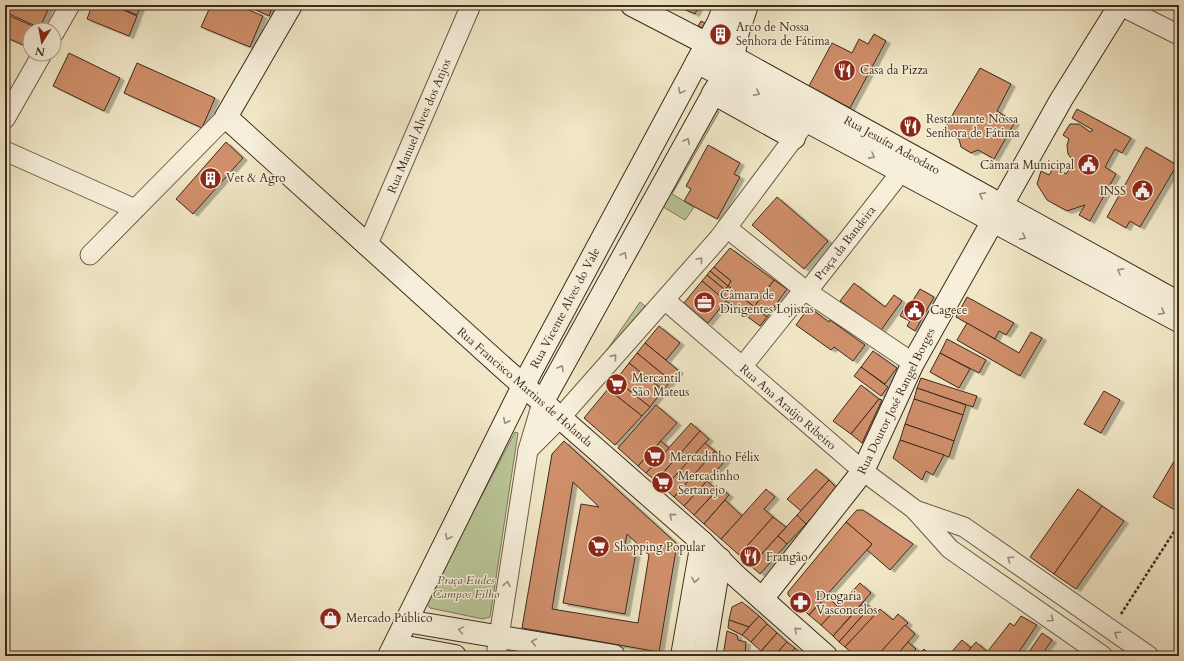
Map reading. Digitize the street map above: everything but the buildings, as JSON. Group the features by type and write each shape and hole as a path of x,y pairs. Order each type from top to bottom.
{"street":[{"path":"61,22 70,5"},
{"path":"90,255 226,117 291,5"},
{"name":"Rua Manuel Alves dos Anjos","path":"367,246 471,5"},
{"name":"Rua Jesuíta Adeodato","path":"632,5 701,53 723,75 794,138"},
{"name":"Rua Vicente Alves do Vale","path":"392,650 523,386 701,53 725,5"},
{"path":"497,646 528,450 542,403 723,75 747,5"},
{"path":"1120,5 1179,35"},
{"name":"Rua Doutor José Rangel Borges","path":"762,599 863,471 913,362 1061,100 1120,5"},
{"path":"5,119 37,62"},
{"name":"Rua Jesuíta Adeodato","path":"723,75 813,112 1146,294 1179,322"},
{"path":"528,450 560,418 727,228 813,112"},
{"name":"Rua Jesuíta Adeodato","path":"813,112 901,172 997,213"},
{"name":"Rua Francisco Martins de Holanda","path":"226,117 542,403 702,542 762,599 826,656"},
{"path":"5,151 135,209"},
{"name":"Praça da Bandeira","path":"742,368 802,292 810,288 901,172"},
{"path":"614,217 637,230"},
{"path":"727,228 806,290 913,362"},
{"path":"573,294 596,306"},
{"name":"Rua Jesuíta Adeodato","path":"1146,294 1179,303"},
{"name":"Rua Ana Araújo Ribeiro","path":"664,300 863,471 914,509 950,549 1103,656"},
{"name":"Rua Ana Araújo Ribeiro","path":"914,509 964,527 1149,656"},
{"path":"682,656 702,542"},
{"path":"704,656 720,559"},
{"path":"1033,606 1048,586"},
{"path":"406,621 497,646 614,656"},
{"path":"392,650 455,656"}],"path":[{"path":"1111,630 1179,524"}],"green space":[{"path":"714,109 719,112 672,194 694,207 685,220 660,205"},
{"path":"640,302 645,306 607,350"},
{"name":"Praça Eudes Campos Filho","path":"515,432 518,433 490,617 483,619 430,608 426,602"}],"place":[{"name":"Arco de Nossa Senhora de Fátima","path":"721,34"},
{"name":"Casa da Pizza","path":"844,70"},
{"name":"Restaurante Nossa Senhora de Fátima","path":"911,126"},
{"name":"Câmara Municipal","path":"1089,165"},
{"name":"Vet & Agro","path":"210,178"},
{"name":"INSS","path":"1142,191"},
{"name":"Câmara de Dirigentes Lojistas","path":"705,302"},
{"name":"Cagece","path":"915,310"},
{"name":"Mercantil São Mateus","path":"617,385"},
{"name":"Mercadinho Félix","path":"654,457"},
{"name":"Mercadinho Sertanejo","path":"662,483"},
{"name":"Shopping Popular","path":"599,547"},
{"name":"Frangão","path":"750,557"},
{"name":"Drogaria Vasconcelos","path":"800,603"},
{"name":"Mercado Público","path":"331,618"}]}
